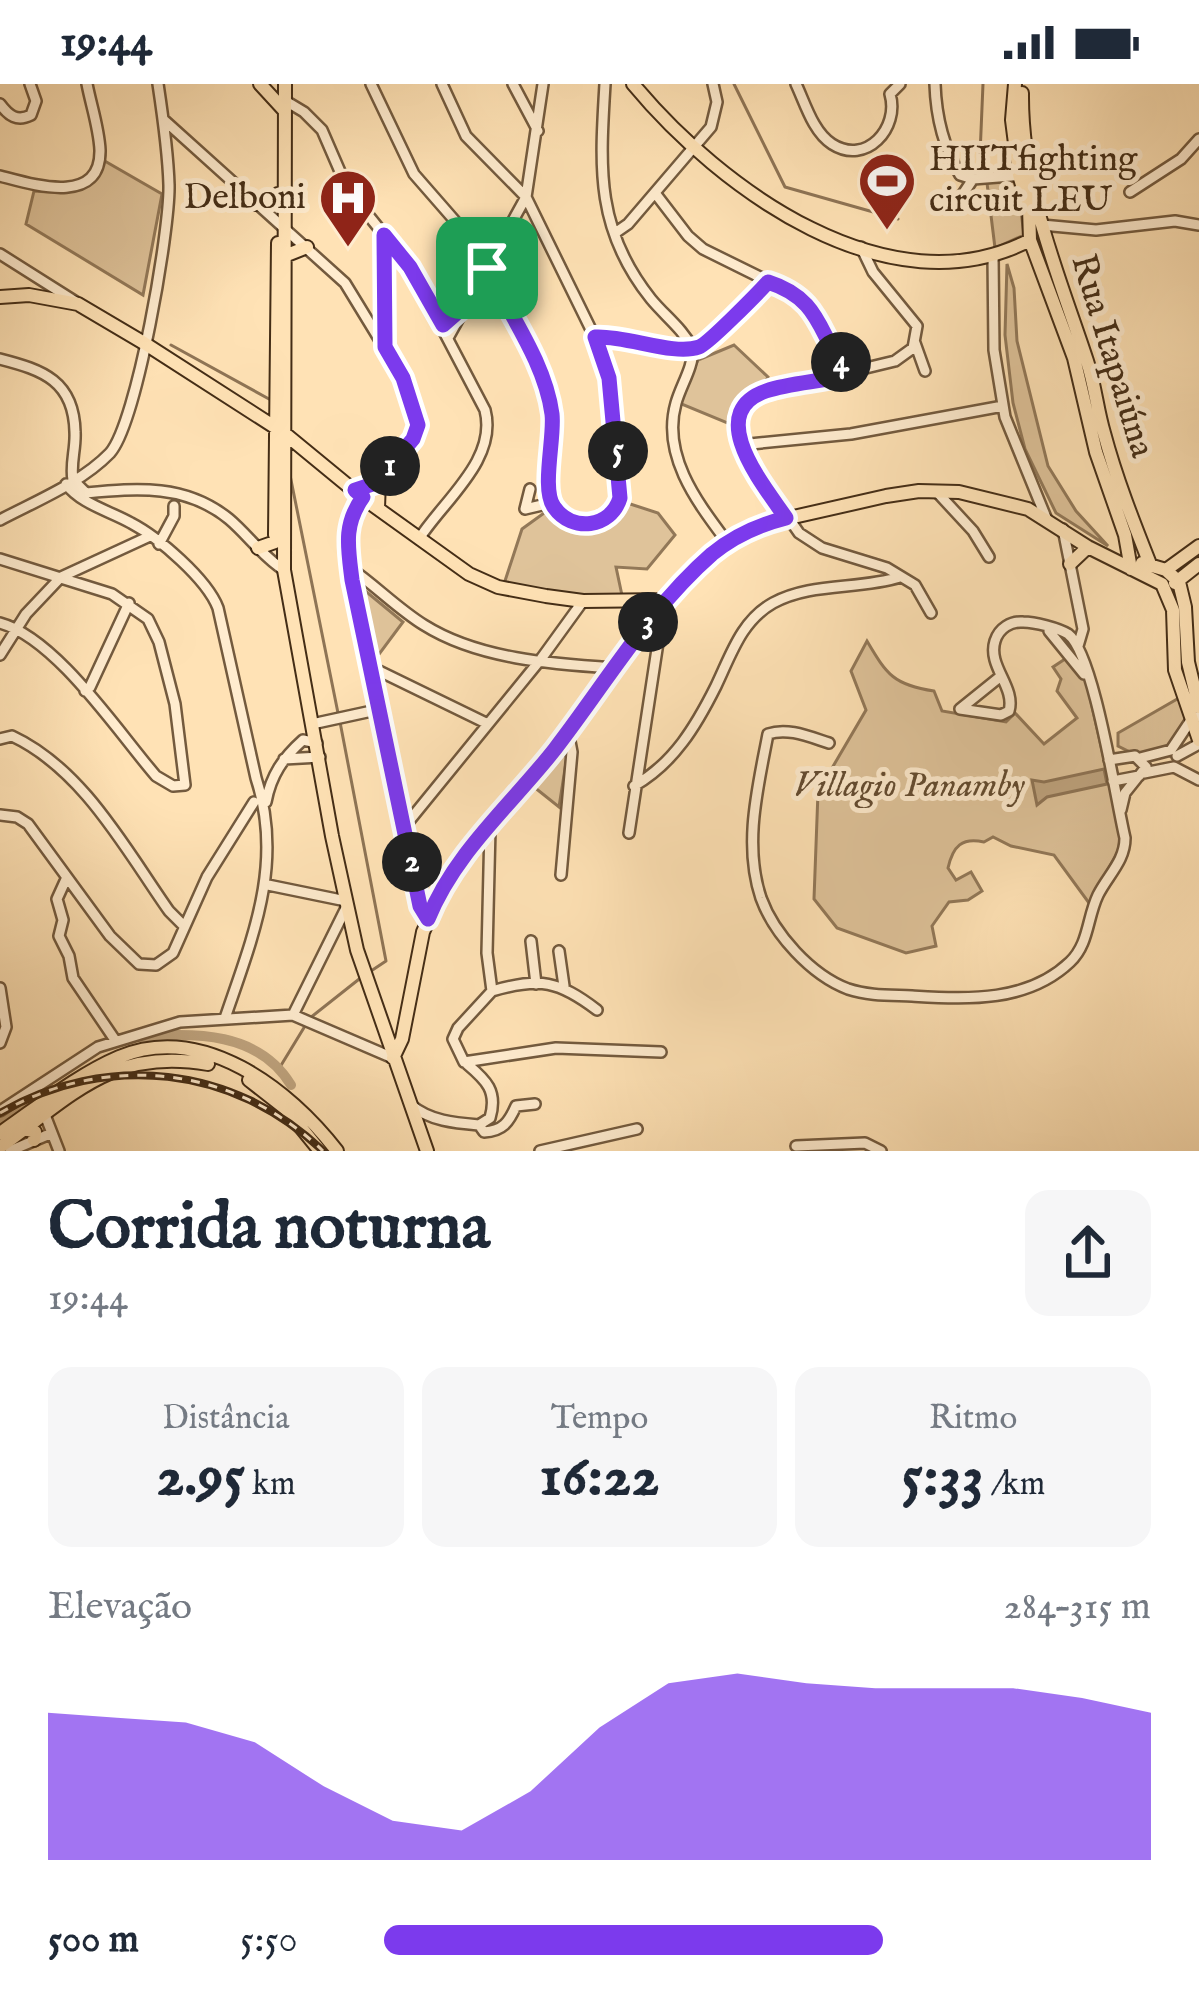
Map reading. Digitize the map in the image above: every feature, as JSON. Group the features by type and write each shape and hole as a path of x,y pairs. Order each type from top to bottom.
{"main road":[{"path":"260,84 279,94"},
{"path":"633,84 657,112 776,212 820,233 861,247 938,262 993,256 1041,242 1051,261"},
{"path":"1018,84 1012,120 1024,175"},
{"path":"279,94 282,230"},
{"path":"279,94 283,614 353,931 426,1145"},
{"name":"Rua Itapaiúna","path":"1024,175 1068,324 1096,452 1150,564"},
{"name":"Rua Itapaiúna","path":"1024,175 1032,246 1068,324"},
{"path":"256,204 278,194"},
{"path":"281,258 308,247"},
{"path":"0,297 29,295 78,304 252,414 279,420 359,494 451,564 498,587 583,601 666,601"},
{"path":"279,420 275,542 314,749"},
{"path":"378,508 379,479"},
{"path":"393,1058 402,1039 428,919 445,882 568,731 655,614 728,542 786,518 936,491 1036,507 1088,547 1179,582"},
{"name":"Rua Itapaiúna","path":"1120,503 1121,549"},
{"path":"799,533 806,514"},
{"path":"1066,531 1121,549 1130,565"},
{"path":"258,548 275,542"},
{"path":"1185,612 1199,546"},
{"path":"1070,564 1088,547"},
{"path":"1130,565 1150,564 1164,577 1171,601 1174,659 1196,715"},
{"path":"1164,577 1194,565"},
{"path":"1179,582 1194,565"},
{"path":"1179,582 1196,715 1183,753"},
{"path":"626,602 655,614"},
{"path":"0,1133 31,1126 119,1058 146,1050 187,1051 217,1058 269,1082 337,1151"},
{"path":"0,1147 120,1066 140,1060 183,1059 240,1075 262,1088 320,1151"}],"street":[{"path":"0,104 18,119 32,115 36,100 29,84"},
{"path":"0,176 65,190 89,178 100,154 88,84"},
{"path":"0,520 70,483 98,464 118,442 145,343 167,216 166,145 158,84"},
{"path":"371,84 414,174 464,229 540,371 552,422 551,503 568,520 595,523 612,515 620,498 609,378 595,337 526,197 466,136 442,84"},
{"path":"513,84 538,131"},
{"path":"446,330 467,304 526,197 543,84"},
{"path":"605,84 601,172 605,212 651,298 693,349 692,366 673,415 675,450 688,482 728,542"},
{"path":"615,233 696,146 715,118 713,84"},
{"path":"796,84 822,135 847,149 862,148 883,136 891,122 887,89 900,84"},
{"path":"934,84 939,123 960,175 973,179 1024,175"},
{"path":"279,94 322,130 348,190 410,267 489,422 476,463 414,535"},
{"path":"164,120 345,283 403,378 418,425 413,439 379,479 359,494 348,521 350,568 420,906 428,919"},
{"path":"166,145 184,134"},
{"path":"1130,193 1181,159 1199,139"},
{"path":"961,197 973,179"},
{"path":"655,193 694,242 784,289 809,309 850,374"},
{"path":"1043,228 1096,230 1175,221 1199,225"},
{"path":"384,235 385,347"},
{"path":"861,247 873,272 917,326 915,344 925,370"},
{"path":"0,254 78,304"},
{"path":"993,256 994,350 1003,406 1036,507"},
{"path":"29,295 37,290 36,277"},
{"path":"595,337 618,336 693,349 711,340 768,282"},
{"path":"915,344 898,360 758,394 740,419 740,445 799,533 822,548 886,568 915,585 931,613"},
{"path":"0,359 35,368 56,381 64,393 76,428 70,483"},
{"path":"740,445 826,437 1003,406"},
{"path":"70,483 154,540 204,583 214,598 259,800 268,885 225,1018"},
{"path":"84,496 154,489 181,494 226,518 280,568"},
{"path":"530,489 525,509 551,503"},
{"path":"936,491 973,531 989,557"},
{"path":"0,655 26,614 61,577 154,540 174,516 174,506"},
{"path":"1066,531 1083,637 1072,649"},
{"path":"0,559 129,603 148,619 175,704 185,785 173,786 156,776 50,651 18,628 0,623"},
{"path":"350,568 439,634 484,651 614,668"},
{"path":"634,786 661,769 678,750 740,636 764,608 796,593 900,578"},
{"path":"405,826 583,601"},
{"path":"85,691 129,603"},
{"path":"629,833 659,636 655,614"},
{"path":"830,743 799,733 778,730 768,734 753,815 756,880 776,929 819,973 867,994 997,997 1036,985 1078,952 1099,893 1124,854 1125,838 1088,678 1062,636 1020,621 1000,632 994,657 1011,701 1005,714 960,709 1000,676"},
{"path":"1062,636 1082,621"},
{"path":"373,668 488,724"},
{"path":"312,724 381,709"},
{"path":"1183,753 1196,715"},
{"path":"1102,728 1110,741 1146,760"},
{"path":"561,875 572,752 568,731"},
{"path":"0,739 12,736 23,741 71,778 183,925"},
{"path":"0,815 28,824 110,936 139,964 156,965 179,942 207,877 284,759 299,743 314,749"},
{"path":"284,759 314,749"},
{"path":"1183,753 1199,779"},
{"path":"1109,760 1183,753 1199,763"},
{"path":"1120,816 1125,794 1147,767 1146,760"},
{"path":"1113,781 1141,774"},
{"path":"401,807 420,808"},
{"path":"490,824 487,953 492,991"},
{"path":"475,842 488,862"},
{"path":"67,878 57,899 64,920 59,936 74,978 115,1040"},
{"path":"324,894 342,884"},
{"path":"268,885 324,894 346,903 293,1015"},
{"path":"331,934 353,931"},
{"path":"531,941 536,984"},
{"path":"559,951 563,986"},
{"path":"412,1105 446,1122 479,1125 490,1118 494,1099 487,1080 455,1048 458,1028 492,991 536,984 563,986 597,1010"},
{"path":"0,988 6,1027 0,1043"},
{"path":"0,1112 115,1040 180,1022 293,1015 393,1058"},
{"path":"464,1062 556,1048 661,1052"},
{"path":"479,1125 484,1132 499,1128 511,1120 516,1106 535,1104"},
{"path":"426,1145 430,1127 446,1122"},
{"path":"31,1126 52,1132"},
{"path":"31,1126 52,1132"},
{"path":"10,1151 31,1126"},
{"path":"540,1151 637,1129"},
{"path":"52,1132 59,1151"},
{"path":"796,1145 865,1143 881,1151"}],"green space":[{"path":"103,160 162,194 143,295 26,224 34,191 84,186"},
{"path":"1017,179 1024,235 995,248 987,183"},
{"path":"1007,264 1014,288 1017,341 1048,466 1076,511 1108,546 1056,513 1025,449 1013,403 1005,335"},
{"path":"734,345 768,377 737,427 679,403 698,360"},
{"path":"624,502 658,513 675,535 647,569 616,567 623,600 503,587 522,529 551,508 570,523 590,527 609,521"},
{"path":"363,589 403,622 377,657"},
{"name":"Villagio Panamby","path":"867,641 893,676 934,691 942,711 1006,722 1015,713 1044,744 1077,718 1057,691 1061,679 1053,667 1068,657 1086,680 1123,843 1089,903 1054,855 993,837 964,842 953,854 948,868 956,880 971,872 982,891 968,900 949,902 932,926 936,946 906,953 837,928 814,899 818,792 866,710 851,671"},
{"path":"1179,698 1186,720 1169,749 1136,755 1118,746 1118,733"},
{"path":"561,755 567,756 559,807 534,787"}],"shaded area":[{"path":"1104,769 1107,784 1047,797 1037,805 1032,780 1044,782"}],"waterway":[{"path":"734,84 785,187 898,219"},
{"path":"980,155 983,84"},
{"path":"171,345 269,399"},
{"path":"290,475 338,713"},
{"path":"340,722 386,961 371,971"},
{"path":"310,1018 363,976"},
{"path":"280,1067 305,1026"},
{"path":"139,1037 203,1036 244,1045 262,1054 291,1085"},
{"path":"0,1124 48,1084"}],"railway":[{"path":"0,1113 83,1081 168,1077 210,1085 250,1100 288,1122 323,1151"}],"place":[{"name":"HIITfighting circuit LEU","path":"887,232"},
{"name":"Delboni","path":"348,249"}],"route":[{"path":"384,235 410,267 443,325 467,304 487,268 544,383 552,422 549,497 568,520 604,520 620,498 609,378 595,337 618,336 682,350 704,346 768,282 809,309 850,374 767,391 746,407 737,429 742,449 786,518 728,542 666,601 555,748 468,851 445,882 428,919 420,906 352,580 347,530 350,515 363,497 355,490 376,483 413,439 418,425 403,378 385,347 384,235"}]}
